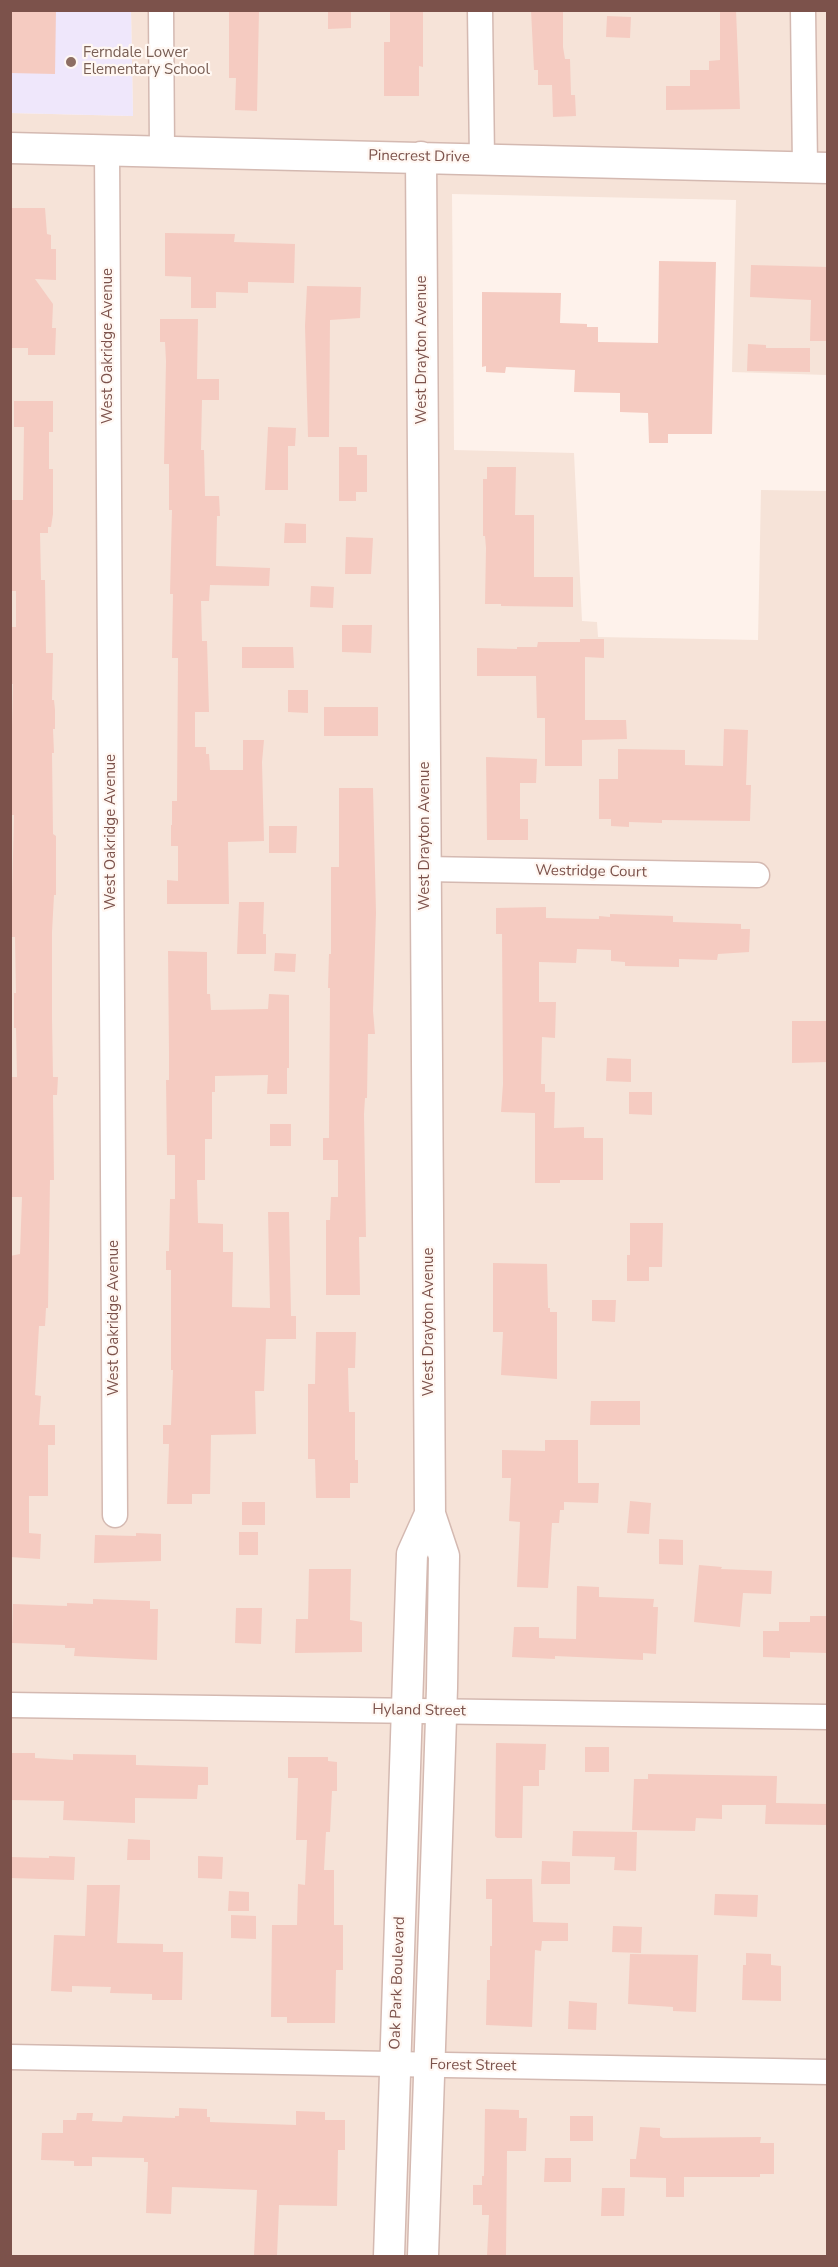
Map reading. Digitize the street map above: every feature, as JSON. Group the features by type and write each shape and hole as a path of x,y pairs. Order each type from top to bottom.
{"street":[{"path":"160,10 162,151"},
{"path":"480,10 483,159"},
{"path":"802,10 816,167"},
{"name":"Pinecrest Drive","path":"10,148 816,167"},
{"name":"West Oakridge Avenue","path":"107,150 115,1515"},
{"name":"West Drayton Avenue","path":"421,157 430,1514 444,1556 441,1710"},
{"name":"Westridge Court","path":"425,869 757,874"},
{"name":"West Drayton Avenue","path":"406,1710 412,1554 430,1514"},
{"name":"Hyland Street","path":"10,1705 828,1717"},
{"name":"Oak Park Boulevard","path":"390,2256 406,1710"},
{"path":"423,2256 441,1710"},
{"name":"Forest Street","path":"10,2057 828,2072"}],"shaded area":[{"name":"Ferndale Lower Elementary School","path":"11,11 131,11 133,116 11,113"},
{"path":"131,11 827,11 827,375 732,372 736,200 452,194 454,450 574,453 582,621 597,622 598,637 758,640 761,490 827,491 827,2256 11,2256 11,113 133,116"}],"building":[{"path":"10,10 56,10 55,74 10,73"},
{"path":"229,10 259,10 257,111 235,110 236,78 229,78"},
{"path":"328,10 351,10 351,28 328,29"},
{"path":"390,10 423,10 423,67 419,66 419,96 384,96 384,42 390,42"},
{"path":"531,10 563,10 563,47 565,59 570,59 571,95 575,95 576,116 553,117 552,85 538,85 538,70 534,70"},
{"path":"720,10 736,10 740,109 666,110 666,86 690,86 690,70 709,70 709,61 720,60"},
{"path":"607,16 631,17 630,38 606,37"},
{"path":"10,208 45,208 47,234 51,235 51,249 56,249 56,280 35,279 53,304 52,328 56,328 55,355 28,355 28,348 11,348"},
{"path":"165,233 235,234 234,242 295,244 294,283 248,282 248,293 216,292 216,308 191,308 191,277 165,276"},
{"path":"659,261 716,262 712,434 668,434 668,443 649,443 648,413 620,412 620,393 574,392 575,370 506,367 505,373 486,372 486,366 482,367 482,292 561,293 560,323 587,324 587,327 598,327 598,342 658,343"},
{"path":"751,265 828,267 828,341 810,341 811,300 750,297"},
{"path":"307,286 361,287 360,318 330,320 329,437 308,437 305,326"},
{"path":"160,319 198,319 197,379 219,379 219,400 202,400 201,450 204,450 205,496 219,496 220,516 217,516 216,566 270,568 269,586 210,585 209,601 201,601 202,641 207,641 209,712 195,712 195,747 206,747 210,770 243,770 243,740 264,740 262,762 264,841 228,842 229,904 167,904 167,880 178,881 178,846 171,846 171,825 172,801 177,801 178,658 172,658 173,594 170,594 172,510 169,510 169,464 164,464 166,361 165,342 160,342"},
{"path":"748,344 766,345 766,348 810,348 810,372 747,371"},
{"path":"14,401 53,401 53,432 49,432 49,469 53,469 53,514 48,533 40,533 41,580 45,580 46,653 53,653 52,700 54,700 55,710 54,753 52,753 56,895 54,895 52,932 52,1019 53,1077 58,1077 57,1095 53,1095 54,1180 50,1180 48,1308 46,1308 45,1326 39,1326 35,1395 41,1396 39,1425 55,1425 55,1445 48,1445 48,1496 29,1496 29,1533 41,1534 40,1559 10,1557 10,1256 20,1254 22,1197 12,1197 11,1156 11,1077 17,1077 16,1028 14,1028 15,937 11,937 14,815 10,815 13,684 10,684 10,627 16,627 16,591 12,591 10,500 23,500 24,427 14,427"},
{"path":"268,427 296,428 295,446 288,446 288,490 265,490"},
{"path":"339,447 357,447 357,455 367,455 367,492 356,492 356,501 339,501"},
{"path":"487,467 516,467 515,515 534,515 534,577 573,577 573,607 485,604 486,548 485,536 483,536 483,479 487,479"},
{"path":"285,523 306,524 306,543 284,543"},
{"path":"346,537 373,538 371,574 345,574"},
{"path":"311,586 334,587 333,608 310,607"},
{"path":"342,625 372,625 371,653 342,652"},
{"path":"580,639 604,639 604,658 585,657 585,720 626,720 627,739 582,740 582,766 545,766 545,718 537,718 536,676 477,676 477,648 517,649 517,647 537,647 538,642 580,642"},
{"path":"242,647 293,647 294,668 242,668"},
{"path":"288,690 308,690 308,713 288,712"},
{"path":"324,707 378,707 378,736 324,736"},
{"path":"724,729 748,730 746,785 751,785 750,821 662,820 662,823 629,822 629,827 611,826 611,819 599,819 599,779 618,779 618,749 685,750 685,765 723,766"},
{"path":"486,757 537,759 536,783 520,783 520,819 528,819 528,840 487,840"},
{"path":"339,788 373,788 376,913 373,1011 375,1034 368,1034 367,1098 365,1098 364,1114 366,1237 359,1237 360,1295 326,1295 326,1220 330,1220 331,1197 338,1197 338,1160 323,1160 323,1138 329,1138 330,988 328,988 329,954 331,954 331,867 339,867"},
{"path":"269,826 297,826 296,853 269,853"},
{"path":"239,902 264,902 263,934 266,934 266,954 237,954"},
{"path":"546,907 546,918 599,919 599,916 610,917 610,914 673,916 673,922 741,924 741,929 750,929 749,952 718,954 717,960 679,959 679,967 625,966 625,962 611,961 611,950 577,949 576,963 539,962 539,1002 556,1002 555,1038 542,1037 541,1084 545,1084 545,1092 555,1092 554,1128 584,1127 584,1138 603,1138 603,1180 560,1180 560,1183 535,1183 535,1113 501,1112 503,1084 502,934 496,934 496,908"},
{"path":"168,951 207,952 207,994 210,994 211,1010 268,1009 269,994 289,995 287,1094 267,1094 268,1075 215,1076 215,1092 212,1092 212,1139 205,1139 205,1180 197,1180 198,1223 223,1224 223,1252 233,1252 232,1307 270,1308 268,1212 289,1212 291,1316 296,1316 296,1339 266,1339 264,1391 255,1391 256,1434 211,1435 210,1494 192,1494 192,1504 167,1504 169,1444 163,1444 163,1425 171,1425 173,1370 171,1370 171,1270 166,1270 166,1251 169,1251 170,1199 175,1199 175,1155 167,1155"},
{"path":"275,953 296,954 295,972 274,971"},
{"path":"792,1021 828,1021 828,1062 792,1063"},
{"path":"607,1058 631,1059 631,1082 606,1081"},
{"path":"629,1092 652,1092 652,1115 629,1114"},
{"path":"270,1124 291,1124 291,1146 270,1146"},
{"path":"630,1223 663,1223 662,1267 649,1267 649,1281 627,1281"},
{"path":"493,1263 547,1264 548,1308 550,1312 557,1312 557,1379 501,1375 503,1332 493,1332"},
{"path":"592,1300 616,1300 615,1322 592,1321"},
{"path":"316,1332 356,1332 355,1368 348,1368 349,1412 355,1412 355,1460 358,1460 358,1483 350,1483 350,1498 316,1498 315,1459 308,1459 308,1384 315,1384"},
{"path":"591,1401 640,1401 640,1425 590,1425"},
{"path":"545,1440 578,1440 578,1483 599,1483 598,1503 564,1502 564,1510 560,1510 559,1523 552,1523 548,1588 517,1587 520,1522 509,1521 511,1478 502,1478 502,1450 545,1451"},
{"path":"630,1501 651,1503 649,1534 627,1533"},
{"path":"242,1502 265,1502 265,1525 242,1525"},
{"path":"239,1532 258,1532 258,1555 239,1555"},
{"path":"136,1533 161,1534 161,1561 94,1563 95,1535 136,1536"},
{"path":"659,1539 683,1540 683,1565 659,1564"},
{"path":"699,1565 722,1567 721,1569 772,1571 771,1594 743,1593 740,1627 694,1622"},
{"path":"309,1569 351,1569 350,1620 362,1622 362,1652 295,1653 296,1619 308,1619"},
{"path":"577,1586 599,1587 599,1597 654,1599 653,1607 658,1607 656,1654 643,1653 643,1660 555,1656 555,1659 512,1657 514,1627 539,1627 539,1638 576,1639"},
{"path":"93,1599 150,1601 150,1609 158,1609 157,1660 74,1656 75,1648 65,1648 65,1645 12,1643 13,1604 67,1606 67,1603 93,1604"},
{"path":"236,1608 262,1608 261,1644 235,1643"},
{"path":"810,1616 828,1616 828,1653 790,1652 790,1658 763,1657 763,1631 779,1631 779,1622 810,1622"},
{"path":"496,1743 546,1744 545,1770 539,1770 539,1786 523,1786 522,1838 497,1838 495,1836"},
{"path":"585,1747 609,1747 609,1772 585,1772"},
{"path":"10,1753 35,1753 35,1758 73,1760 73,1754 136,1755 136,1765 208,1767 208,1785 198,1785 197,1799 135,1798 135,1823 63,1820 64,1801 10,1800"},
{"path":"288,1757 328,1757 328,1761 337,1762 337,1791 332,1791 330,1832 326,1832 324,1870 334,1870 334,1925 343,1925 343,1970 336,1970 335,2023 287,2023 287,2017 271,2017 272,1925 297,1925 298,1884 305,1885 307,1840 296,1840 298,1778 288,1778"},
{"path":"648,1774 777,1776 776,1803 828,1804 828,1825 765,1824 766,1805 722,1805 722,1819 696,1818 695,1831 632,1830 634,1779 648,1779"},
{"path":"573,1831 637,1832 636,1871 614,1870 615,1857 572,1856"},
{"path":"128,1839 150,1840 150,1860 127,1860"},
{"path":"49,1856 75,1857 74,1880 10,1878 10,1857 49,1858"},
{"path":"198,1856 223,1857 222,1879 198,1878"},
{"path":"542,1861 570,1862 570,1884 541,1884"},
{"path":"486,1879 532,1879 533,1922 568,1923 568,1941 542,1941 541,1951 535,1950 532,2027 486,2025 487,1980 490,1980 490,1946 492,1946 492,1899 486,1899"},
{"path":"87,1885 120,1885 117,1943 163,1944 163,1952 183,1952 182,2000 152,2000 152,1994 110,1993 111,1987 72,1986 72,1992 51,1991 54,1935 85,1936"},
{"path":"229,1891 249,1892 249,1911 228,1911"},
{"path":"715,1894 758,1895 757,1917 714,1915"},
{"path":"231,1915 256,1916 256,1939 231,1938"},
{"path":"613,1926 642,1927 641,1953 612,1952"},
{"path":"746,1953 771,1954 771,1965 781,1966 781,2001 742,2000 743,1965 746,1965"},
{"path":"630,1954 698,1955 696,2012 673,2011 673,2007 628,2004"},
{"path":"569,2001 597,2003 596,2030 568,2029"},
{"path":"179,2108 207,2109 210,2122 296,2125 296,2111 325,2112 325,2120 345,2120 345,2150 338,2150 337,2206 279,2205 277,2256 254,2256 257,2190 172,2187 171,2214 146,2213 148,2162 144,2162 144,2158 92,2157 92,2166 74,2166 74,2161 41,2160 42,2133 63,2133 63,2120 76,2120 77,2113 93,2113 92,2121 122,2122 123,2116 175,2118 179,2116"},
{"path":"485,2109 519,2110 519,2118 527,2118 526,2151 507,2151 506,2256 487,2256 489,2215 482,2215 482,2205 473,2205 473,2185 482,2185 482,2176 484,2176"},
{"path":"570,2116 593,2116 593,2141 570,2141"},
{"path":"640,2127 660,2128 660,2136 663,2138 761,2137 760,2143 774,2143 774,2174 760,2174 760,2177 684,2177 684,2197 666,2197 666,2178 630,2177 630,2159 636,2159"},
{"path":"545,2158 571,2158 571,2182 544,2182"},
{"path":"602,2188 625,2188 624,2216 601,2216"}],"place":[{"name":"Ferndale Lower Elementary School","path":"71,62"}]}
